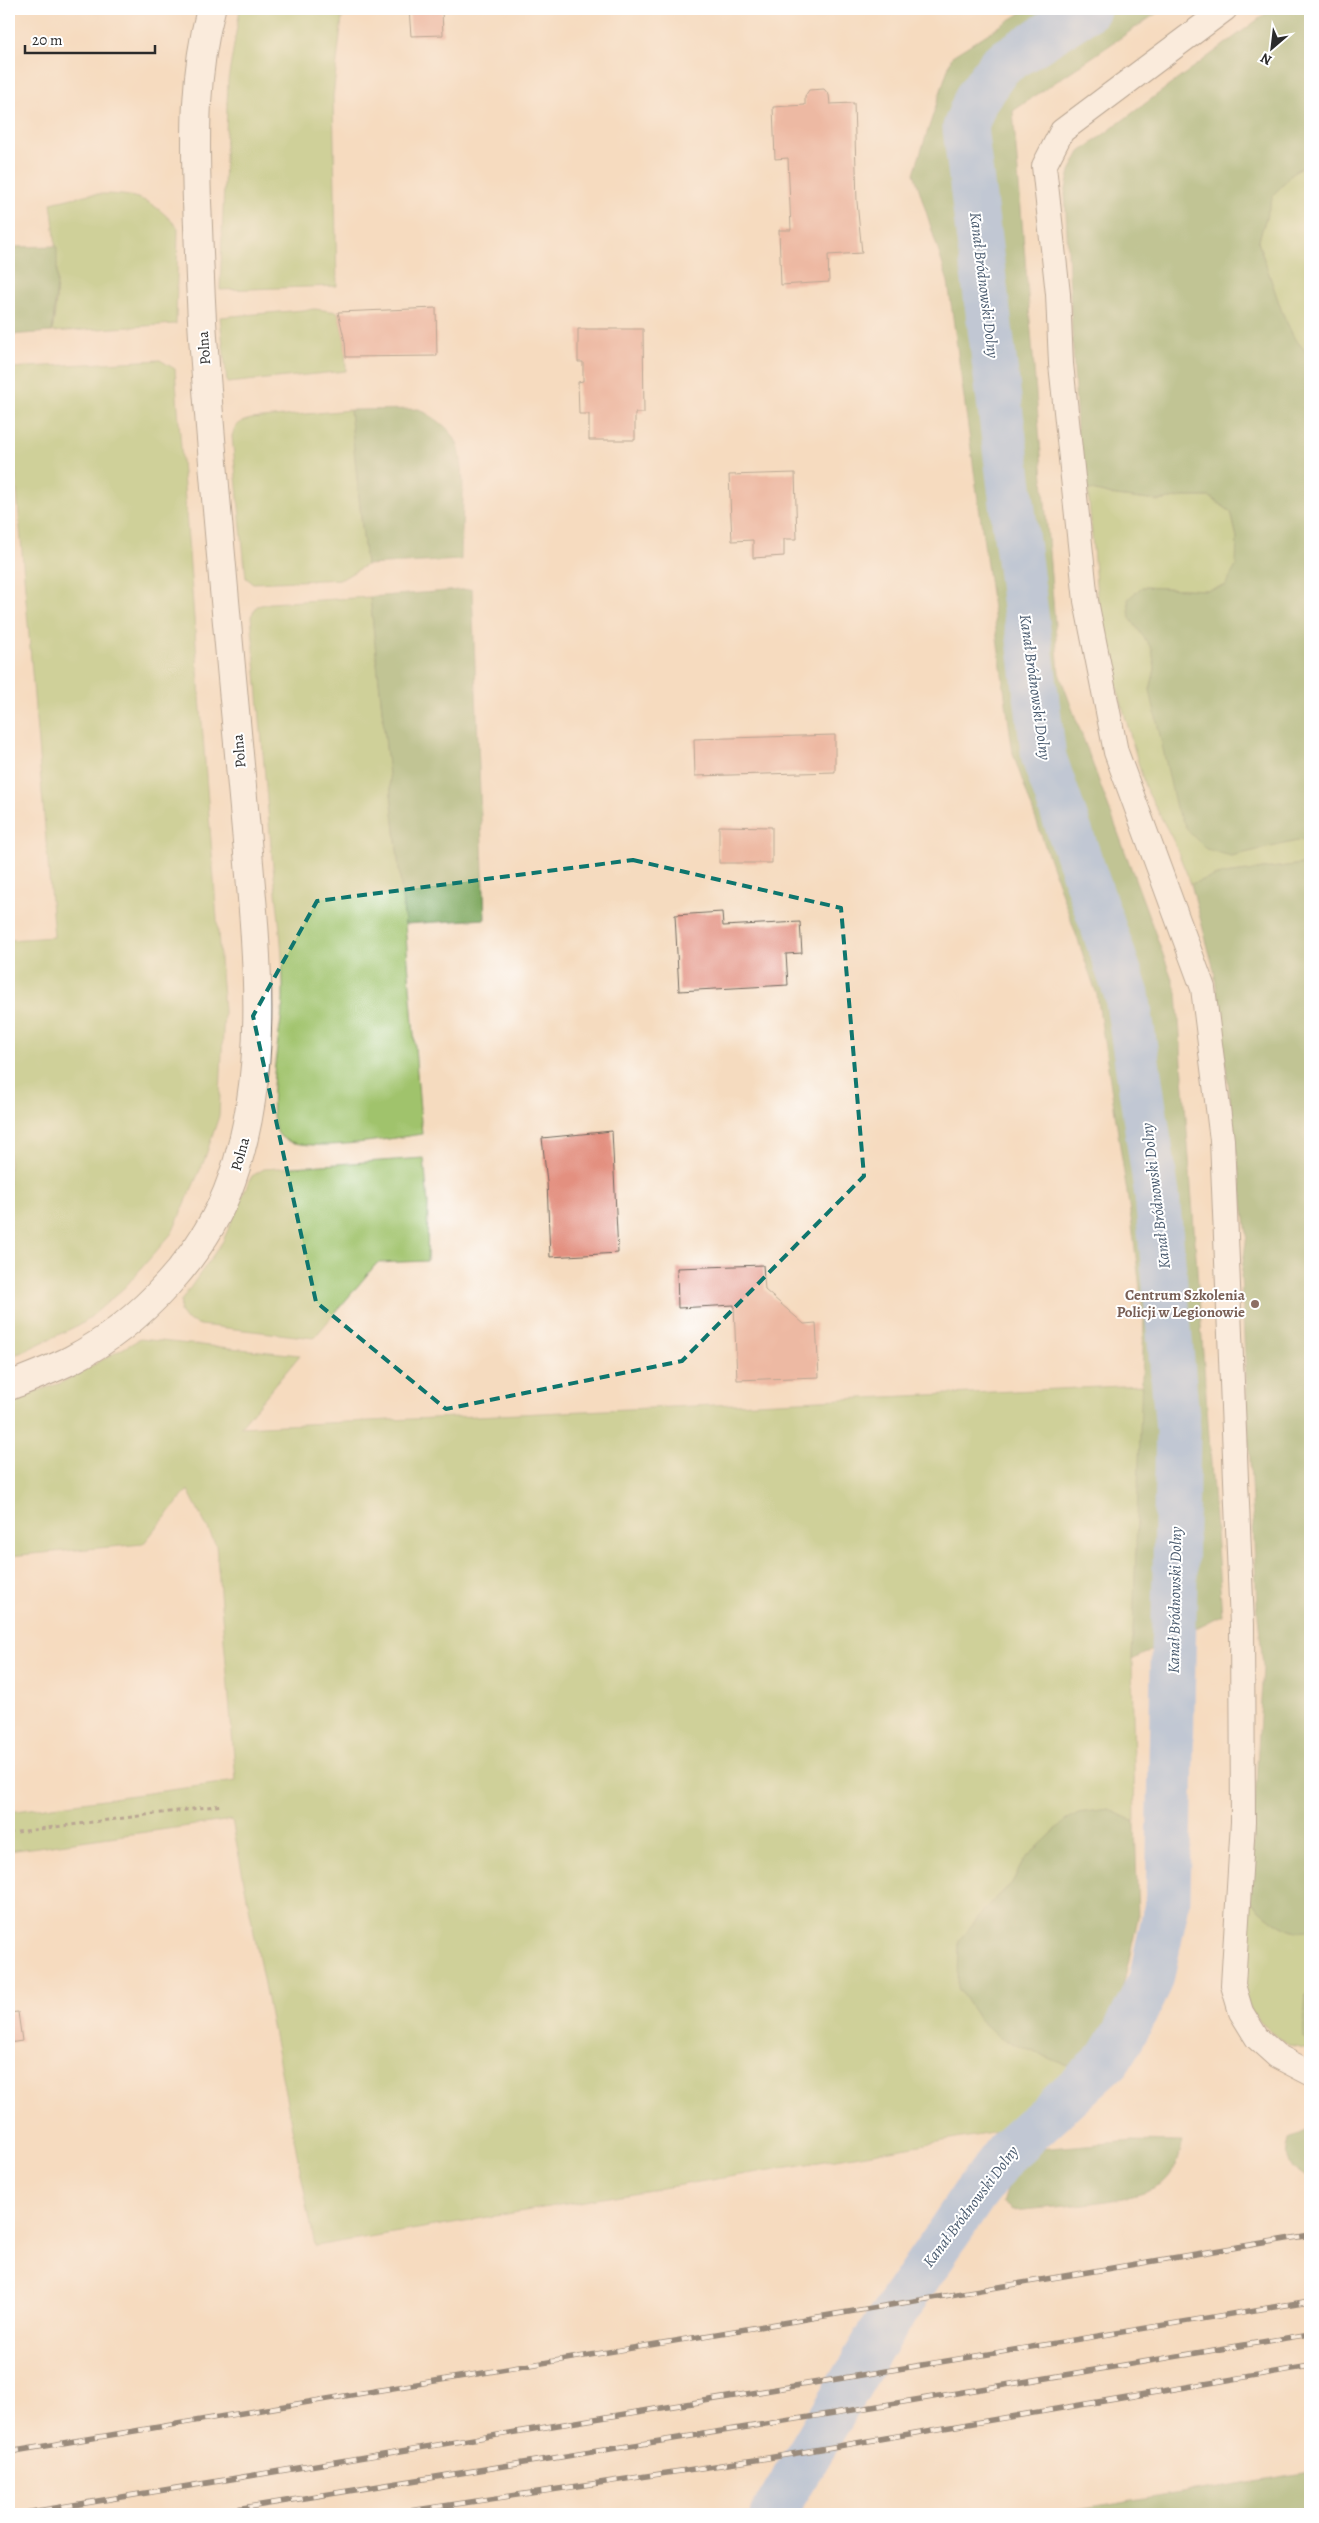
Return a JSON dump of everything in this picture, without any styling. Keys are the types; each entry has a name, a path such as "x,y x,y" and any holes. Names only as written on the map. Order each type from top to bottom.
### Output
{"street":[{"name":"Polna","path":"9,1386 72,1359 129,1321 174,1278 211,1225 231,1182 246,1136 255,1053 256,948 207,407 197,196 195,101 211,9"}],"lane":[{"path":"1225,9 1062,131 1044,166 1058,294 1061,364 1086,601 1116,752 1203,988 1222,1140 1242,1625 1244,1822 1233,1985 1241,2012 1257,2038 1277,2056 1310,2073"}],"path":[{"path":"9,1833 223,1805"}],"highlighted area":[{"path":"633,860 841,908 864,1176 682,1361 446,1409 316,1302 253,1016 317,901"}],"green space":[{"path":"240,9 343,9 333,97 337,286 220,290 228,80"},
{"path":"1027,9 1163,9 1013,111 1059,673 1177,992 1222,1615 1132,1660 1144,1320 1132,1226 1097,995 1013,754 948,282 914,173 952,56"},
{"path":"1272,9 1310,9 1310,162 1293,172 1273,196 1258,242 1282,312 1294,338 1310,356 1310,838 1231,856 1206,849 1188,831 1176,808 1150,690 1155,669 1152,649 1130,618 1128,599 1142,587 1206,590 1225,586 1236,566 1237,537 1231,512 1210,497 1183,497 1158,501 1116,496 1088,489 1079,469 1065,193 1070,171 1080,152"},
{"path":"1310,162 1310,356 1294,338 1282,312 1258,242 1273,196 1293,172"},
{"path":"89,194 138,198 157,208 178,228 176,324 52,332 57,268 51,203"},
{"path":"57,246 57,282 52,332 9,335 9,247"},
{"path":"315,309 338,312 345,342 346,371 227,383 220,317"},
{"path":"160,360 175,369 224,1011 219,1116 204,1161 172,1233 125,1287 85,1322 20,1353 9,1356 9,940 54,937 9,395 9,368"},
{"path":"419,409 445,426 456,441 460,452 463,482 461,560 366,565 350,410"},
{"path":"350,410 366,565 342,579 253,583 246,578 232,436 235,429 241,423 251,419"},
{"path":"1088,489 1116,496 1158,501 1183,497 1210,497 1231,512 1237,538 1237,566 1225,586 1206,590 1142,587 1143,635 1152,649 1155,669 1150,690 1231,856 1310,838 1310,863 1217,875 1191,884 1173,840 1145,787 1116,684 1097,595"},
{"path":"472,589 485,919 405,924 370,597"},
{"path":"370,597 405,924 422,1134 348,1144 307,1145 292,1142 281,1137 275,1127 273,1112 274,1072 283,1000 282,964 251,616 257,606 270,603"},
{"path":"1310,863 1310,1930 1301,1932 1285,1928 1249,1900 1263,1666 1257,1605 1241,1276 1247,1235 1214,970 1191,884 1217,875"},
{"path":"424,1158 428,1204 427,1261 377,1263 314,1338 200,1325 185,1319 180,1312 181,1301 223,1241 252,1176 264,1169"},
{"path":"140,1339 300,1355 240,1427 1143,1385 1132,1660 1135,1822 1108,1809 1065,1821 1024,1860 1012,1883 987,1907 1000,2038 1075,2069 1010,2130 315,2246 232,1820 9,1851 9,1812 236,1781 216,1545 188,1490 143,1544 9,1556 9,1400 61,1383"},
{"path":"1108,1809 1135,1822 1138,1918 1120,2001 1106,2032 1075,2069 1000,2038 978,2018 958,1988 959,1940 987,1907 1012,1883 1024,1860 1065,1821 1078,1813"},
{"path":"1249,1900 1285,1928 1301,1932 1310,1930 1310,1989 1306,1993 1304,2036 1310,2043 1310,2049 1290,2045 1273,2034 1259,2022 1244,1998"},
{"path":"1310,1989 1310,2043 1303,2036 1306,1993"},
{"path":"1310,2130 1310,2176 1308,2177 1291,2166 1286,2153 1289,2138"},
{"path":"1132,2141 1183,2142 1177,2163 1166,2181 1155,2188 1138,2194 1094,2203 1013,2211 1003,2203 1014,2168 1039,2149"},
{"path":"1310,2472 1310,2514 1052,2514"}],"building":[{"path":"409,9 442,9 443,35 411,36"},
{"path":"824,89 829,95 830,104 854,103 857,202 862,253 828,255 829,282 781,285 779,230 791,230 788,158 775,159 773,107 805,105 805,96 809,90"},
{"path":"436,308 437,356 346,357 345,342 338,312"},
{"path":"578,329 643,329 644,413 635,413 635,440 589,440 589,414 579,414 578,382 583,381 583,362 578,362"},
{"path":"795,473 797,539 784,539 784,556 753,558 753,540 732,541 729,475"},
{"path":"835,735 835,772 695,776 694,739"},
{"path":"719,826 772,827 772,863 719,863"},
{"path":"722,912 723,926 800,922 802,953 786,954 788,985 679,991 675,915"},
{"path":"612,1131 618,1253 550,1257 547,1182 542,1138"},
{"path":"763,1265 765,1290 804,1324 816,1323 819,1377 737,1380 734,1305 678,1308 677,1268"},
{"path":"18,2012 22,2041 9,2043 9,2013"}],"waterway":[{"name":"Kanał Bródnowski Dolny","path":"773,2514 881,2332 974,2195 1007,2152 1109,2059 1129,2025 1151,1980 1168,1899 1178,1430 1157,1195 1127,995 1044,758 965,128 976,99 1000,65 1088,9"}],"railway":[{"path":"9,2452 1310,2235"},
{"path":"19,2514 1310,2301"},
{"path":"205,2514 903,2402 1310,2334"},
{"path":"389,2514 762,2459 1310,2366"}],"place":[{"name":"Centrum Szkolenia Policji w Legionowie","path":"1255,1304"}]}
